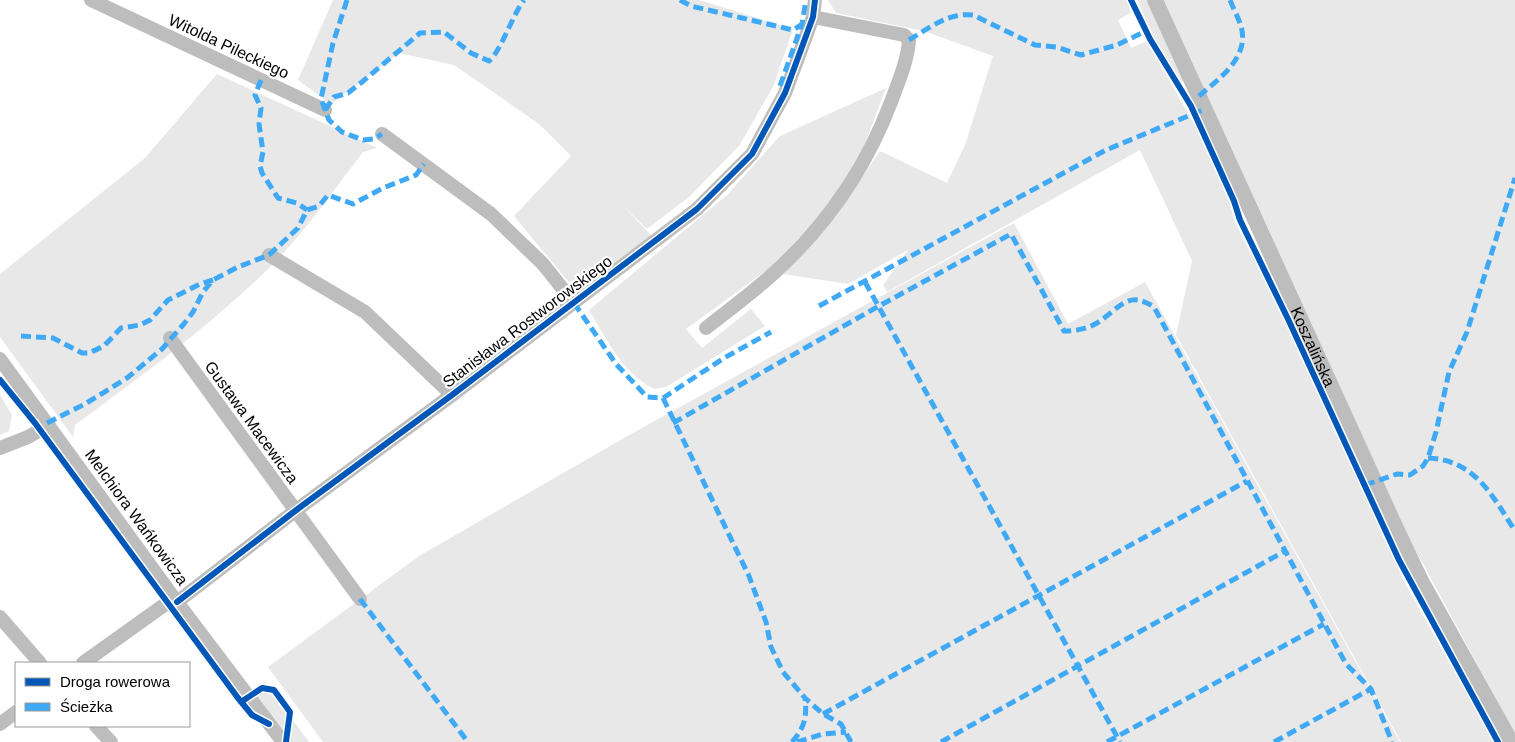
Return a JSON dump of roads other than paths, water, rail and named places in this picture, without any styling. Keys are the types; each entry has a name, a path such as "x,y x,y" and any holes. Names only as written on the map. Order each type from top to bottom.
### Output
{"street":[{"name":"Witolda Pileckiego","path":"92,0 325,110"},
{"name":"Stanisława Rostworowskiego","path":"84,662 175,600 452,395 697,209 752,154 785,94 816,0"},
{"name":"Koszalińska","path":"1155,0 1421,581 1511,742"},
{"path":"706,328 774,273 828,217 866,157 881,128 893,97 909,49 909,40 904,35 812,16"},
{"path":"382,134 491,214 543,264 574,303"},
{"path":"269,255 366,312 452,395"},
{"name":"Gustawa Macewicza","path":"170,338 360,599"},
{"name":"Melchiora Wańkowicza","path":"0,359 175,600 283,742"},
{"path":"0,448 28,437 49,425"},
{"path":"0,617 39,662"},
{"path":"0,724 15,713"},
{"path":"97,727 111,742"}]}
